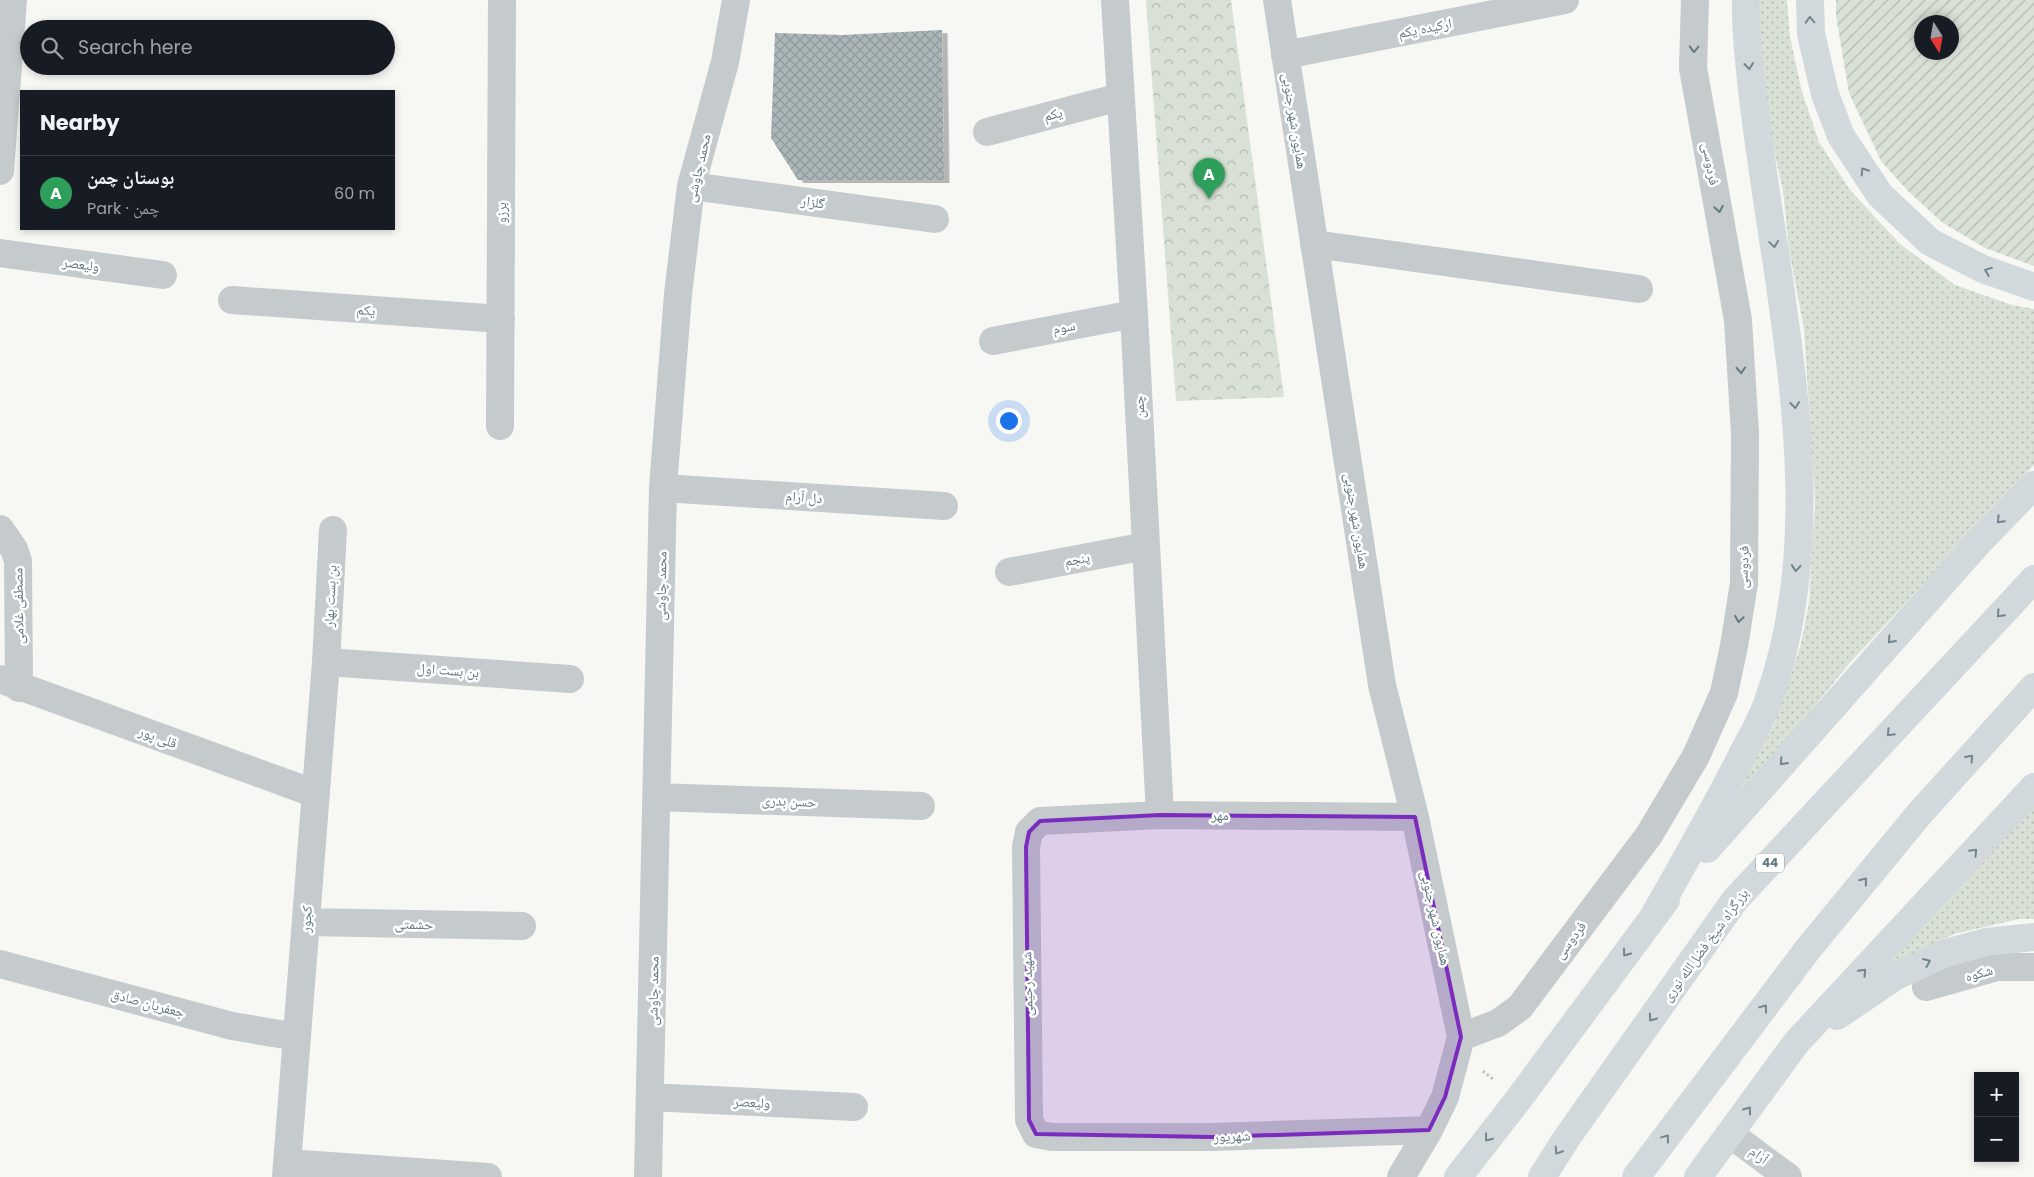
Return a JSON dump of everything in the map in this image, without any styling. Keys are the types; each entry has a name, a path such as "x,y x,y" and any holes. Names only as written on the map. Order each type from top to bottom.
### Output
{"highway":[{"path":"1655,914 1709,820 1766,707 1779,670 1788,632 1796,568 1799,519 1797,416 1748,59 1746,0"},
{"path":"1810,0 1811,34 1825,94 1841,136 1880,195 1930,242 1983,269 2034,287"},
{"path":"1458,1177 1518,1100 1655,914 1737,814 1978,543 2034,485"},
{"name":"بزرگراه شیخ فضل‌الله نوری","path":"1542,1177 1566,1139 1735,900 2034,579"},
{"path":"1636,1177 1814,942 1920,814 2034,687"},
{"path":"1698,1177 1796,1043 2034,788"},
{"path":"1796,1043 1896,976 1946,954 1986,942 2034,937"}],"street":[{"path":"0,171 13,0"},
{"name":"برزو","path":"500,426 502,0"},
{"name":"چمن","path":"1114,0 1134,314 1160,815"},
{"name":"همایون‌ شهر جنوبی","path":"1276,0 1382,685 1415,817 1461,1038"},
{"name":"ارکیده یکم","path":"1286,55 1565,0"},
{"name":"فردوسی","path":"1461,1038 1498,1023 1520,1007 1649,835 1696,756 1724,693 1744,583 1745,433 1738,320 1693,68 1695,0"},
{"name":"محمد چاوشی","path":"648,1177 663,488 678,294 691,186 725,62 738,1"},
{"name":"یکم","path":"987,132 1120,97"},
{"name":"گلزار","path":"691,186 935,219"},
{"path":"1314,244 1638,289"},
{"name":"ولیعصر","path":"0,253 163,275"},
{"name":"یکم","path":"232,300 501,319"},
{"name":"سوم","path":"993,341 1134,314"},
{"name":"دل‌ آرام","path":"663,488 944,506"},
{"name":"مصطفی غلامی","path":"0,529 14,549 18,561 10,684"},
{"name":"بن بست بهار","path":"326,662 333,530"},
{"name":"پنجم","path":"1009,572 1146,546"},
{"name":"بن بست اول","path":"326,662 570,679"},
{"name":"کجور","path":"287,1170 326,662"},
{"name":"قلی پور","path":"10,684 316,794"},
{"name":"حسن بدری","path":"657,797 921,806"},
{"name":"مهر","path":"1029,832 1040,821 1160,815 1415,817"},
{"name":"شهید رحیمی","path":"1029,832 1026,847 1029,1120 1036,1134"},
{"name":"حشمتی","path":"306,922 522,926"},
{"name":"جعفریان صادق","path":"0,964 232,1026 297,1037"},
{"name":"شکوه","path":"1926,987 1997,967 2034,967"},
{"path":"1401,1177 1429,1130 1445,1096 1461,1038"},
{"name":"ولیعصر","path":"650,1097 854,1108"},
{"name":"شهریور","path":"1036,1134 1052,1137 1212,1137 1429,1130"},
{"name":"آرام","path":"1730,1134 1788,1177"},
{"path":"287,1170 488,1177"}],"highlighted area":[{"path":"1160,815 1415,817 1461,1037 1445,1097 1429,1130 1212,1137 1036,1134 1029,1120 1026,847 1029,832 1040,821"}],"green space":[{"path":"1146,0 1231,0 1284,397 1176,401"},
{"path":"1760,0 1787,0 1790,37 1802,92 1819,142 1850,190 1900,244 1955,285 2012,305 2034,309 2034,465 1848,665 1716,828 1774,725 1801,644 1809,602 1815,502 1804,329 1789,249 1783,190 1771,138 1764,78 1759,12"},
{"path":"1836,0 2034,0 2034,266 1985,248 1943,223 1908,191 1881,161 1849,93 1836,16"},
{"path":"2034,805 2034,919 2019,919 1954,934 1881,971"}],"building":[{"path":"942,30 944,180 798,180 771,138 775,33 842,35"}],"place":[{"name":"بوستان چمن","path":"1209,199"}]}
